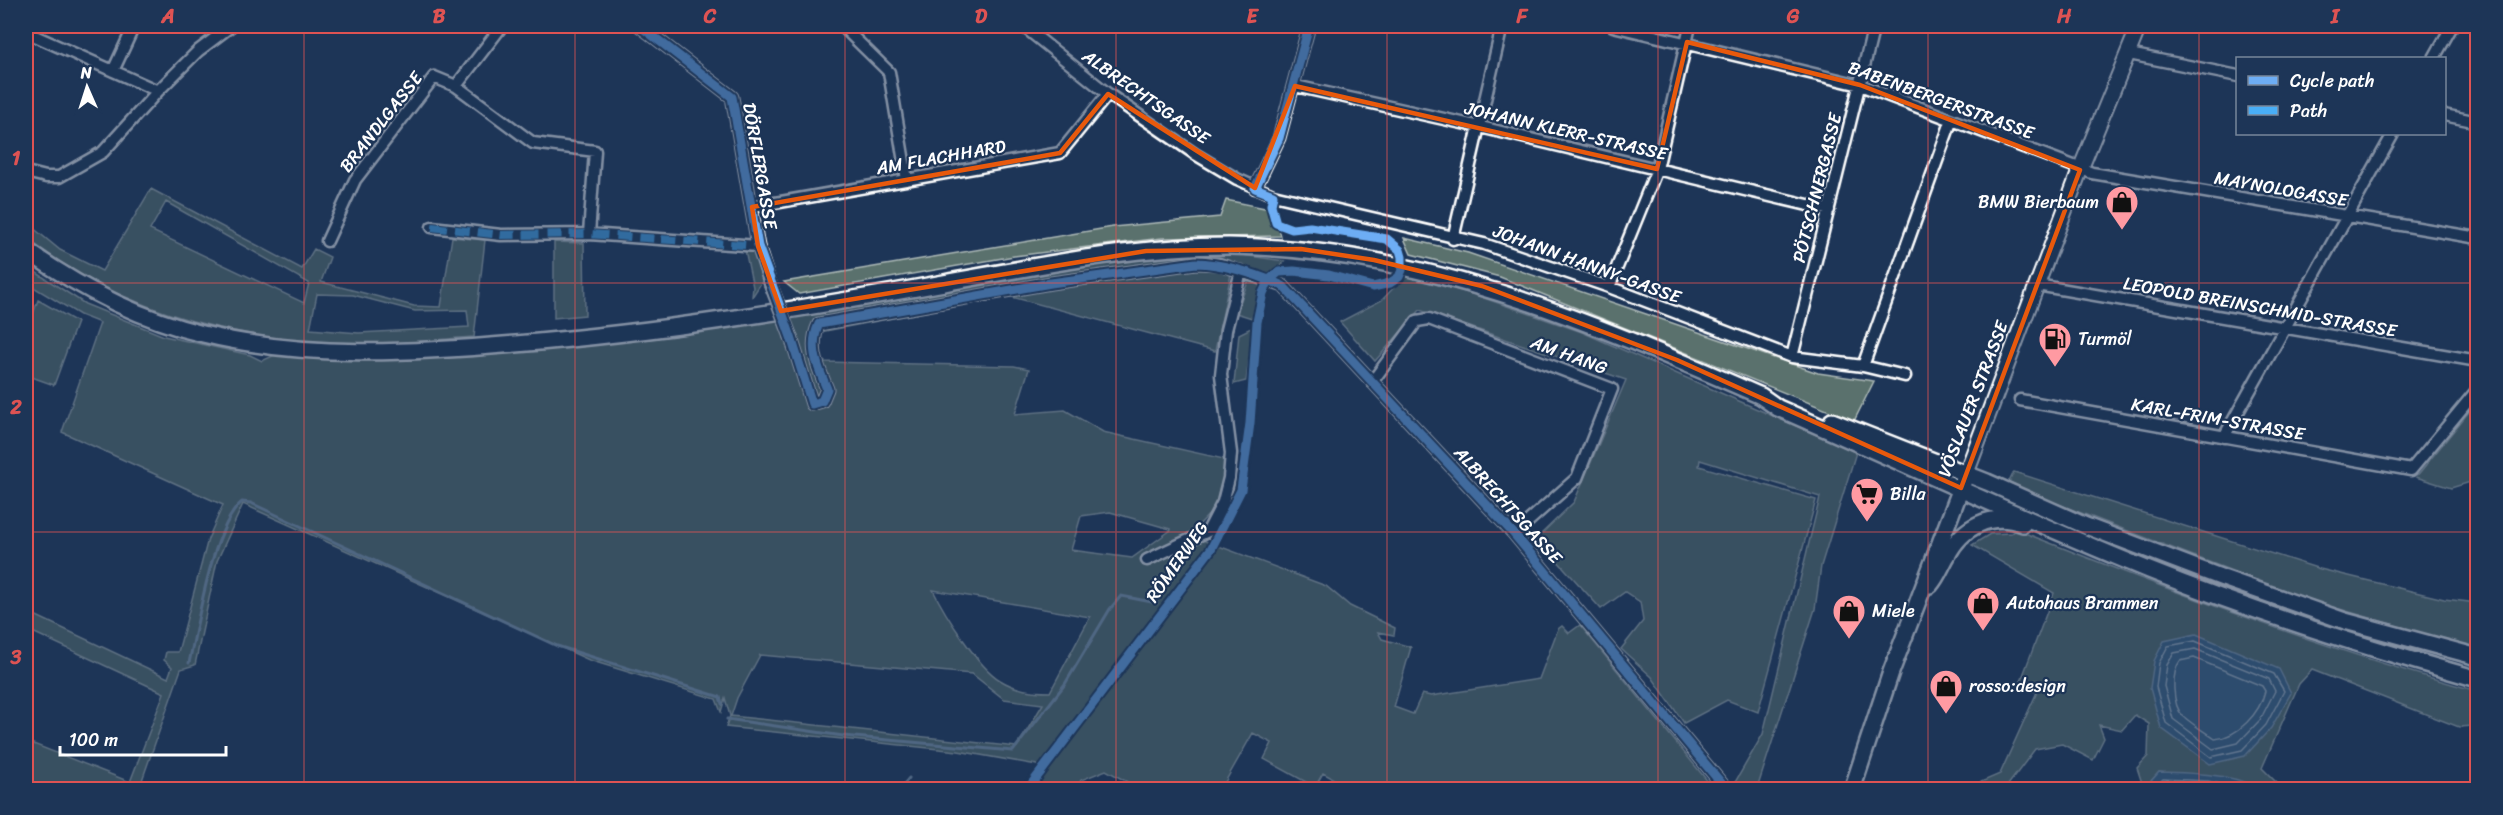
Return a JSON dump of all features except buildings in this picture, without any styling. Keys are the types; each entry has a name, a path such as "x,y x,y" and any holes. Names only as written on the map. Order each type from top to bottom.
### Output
{"main road":[{"path":"26,250 84,287 142,315 172,326 265,346 364,352 489,347 645,331 784,311 1076,260 1146,251 1222,246 1301,249 1374,260 1482,286 1595,326 1761,396 1778,408 1963,481 2345,621 2478,657"},
{"path":"1963,481 2092,547 2152,571 2296,624 2478,679"},
{"name":"VÖSLAUER STRASSE","path":"1852,789 1870,732 1963,481"},
{"path":"1920,596 1937,578 1956,540 1970,528 1982,522 1998,518 2014,520 2067,541 2092,547"}],"street":[{"path":"113,71 134,26"},
{"path":"26,172 46,177 59,177 103,152 198,51 231,26"},
{"path":"502,26 456,86 533,143 594,152 589,234"},
{"name":"DÖRFLERGASSE","path":"640,26 732,98 753,207 758,246 791,337"},
{"path":"842,26 889,72 907,180"},
{"name":"ALBRECHTSGASSE","path":"1023,26 1108,94 1196,154 1255,188"},
{"path":"1255,188 1279,138 1310,26"},
{"path":"1454,239 1502,26"},
{"name":"BABENBERGERSTRASSE","path":"1613,26 1860,85 2080,170"},
{"path":"1610,287 1657,169 1690,26"},
{"name":"PÖTSCHNERGASSE","path":"1792,357 1874,26"},
{"name":"VÖSLAUER STRASSE","path":"1963,481 2080,170 2139,26"},
{"path":"2435,57 2452,26"},
{"path":"26,32 158,91"},
{"path":"2128,54 2236,76"},
{"name":"BRANDLGASSE","path":"327,241 355,180 434,77 456,86"},
{"name":"JOHANN KLERR-STRASSE","path":"1295,86 1480,127 1828,210"},
{"name":"AM FLACHHARD","path":"753,207 1060,153 1108,94"},
{"path":"2446,115 2478,122"},
{"path":"1863,366 1951,122"},
{"path":"2224,437 2391,135"},
{"name":"MAYNOLOGASSE","path":"2080,170 2347,218 2478,238"},
{"name":"JOHANN HANNY-GASSE","path":"1255,188 1272,195 1454,239 1484,244 1610,287 1792,357 1863,366 1905,376"},
{"path":"432,227 501,235 589,234 758,246"},
{"name":"ALBRECHTSGASSE","path":"791,337 812,404 822,401 827,389 815,360 813,336 819,324 1130,271 1196,263 1219,264 1284,286 1515,534 1727,789"},
{"path":"1148,560 1208,531 1222,502 1229,478 1231,453 1221,375 1226,330 1241,272"},
{"name":"LEOPOLD BREINSCHMID-STRASSE","path":"2037,285 2478,361"},
{"name":"AM HANG","path":"1372,382 1417,321 1429,319 1612,389 1576,478 1515,534"},
{"name":"KARL-FRIM-STRASSE","path":"2020,400 2411,470 2478,389"}],"highlighted area":[{"path":"1687,42 1860,85 2080,170 1961,488 1677,360 1482,286 1374,260 1301,249 1146,251 781,311 758,246 752,207 1060,153 1108,94 1255,188 1295,86 1657,169"}],"green space":[{"path":"151,189 302,269 314,249 330,257 321,282 414,306 441,307 452,237 485,240 474,337 383,344 346,344 233,331 171,314 112,291 61,263 26,238 26,222 60,250 102,271","holes":["166,202 309,283 304,303 150,230","317,294 353,295 415,311 467,310 469,327 359,333 310,329"]},
{"path":"1226,200 1274,210 1281,236 1162,238 1014,256 799,294 784,282 1113,227 1220,217"},
{"path":"1404,238 1468,253 1818,373 1874,381 1854,421 1500,277 1411,254"},
{"path":"554,242 584,243 585,315 554,318"},
{"path":"745,250 753,250 763,280 752,297 753,287"},
{"path":"1235,254 1285,261 1270,276 1233,264 1215,351 1008,296 820,332 822,362 1014,366 1029,369 1015,414 1065,410 1103,432 1224,459 1226,474 1216,507 1189,535 1326,586 1350,606 1395,628 1394,635 1378,632 1382,639 1411,647 1394,707 1413,714 1422,694 1431,696 1539,679 1558,629 1562,626 1569,633 1580,625 1714,789 1340,790 1343,784 1323,773 1315,787 1264,759 1272,743 1253,733 1221,789 1140,789 1106,770 1081,780 1076,789 1029,789 1042,773 1037,765 958,751 726,727 730,716 725,698 721,712 716,699 589,660 243,504 217,561 195,665 181,669 140,786 148,789 26,789 26,741 130,782 164,693 26,629 26,611 168,678 172,667 164,660 166,652 178,652 208,539 223,505 62,432 100,323 80,315 30,285 26,281 26,266 85,304 164,336 250,355 262,361 275,355 378,359 474,356 685,333 831,311 1131,259","holes":["1110,512 1170,529 1171,530 1132,558 1071,550 1081,516","933,590 1090,617 1050,692 1030,691 1012,686 991,673 962,639","760,655 972,674 1004,699 1043,704 1017,747 731,716 737,698"]},
{"path":"1406,275 1475,295 1582,332 1846,448 1857,449 1821,566 1815,609 1757,789 1740,789 1734,784 1763,734 1820,497 1700,460 1699,466 1816,500 1758,712 1727,700 1684,723 1652,677 1621,649 1643,621 1640,602 1625,592 1601,609 1537,538 1574,502 1626,380 1420,310 1375,361 1340,322 1382,300"},
{"path":"1248,282 1260,284 1252,318 1236,313"},
{"path":"38,300 77,322 54,385 26,375 26,334"},
{"path":"1253,327 1246,381 1234,384 1239,334"},
{"path":"2477,402 2477,480 2451,488 2416,477"},
{"path":"2014,472 2320,569 2444,599 2477,603 2477,649 2305,599 2045,499 2009,482"},
{"path":"2017,530 2302,637 2477,691 2477,730 2472,726 2459,727 2312,670 2299,684 2262,768 2283,789 2255,789 2250,784 2159,772 2144,789 2137,768 2148,756 2149,724 2135,715 2122,730 2099,725 2104,738 2093,760 2062,744 2035,749 2005,789 1977,789 1981,782 2000,774 2037,692 2019,686 2054,593 1972,545 1990,534 2011,533"}],"water":[{"path":"2196,634 2279,669 2291,693 2271,728 2245,756 2210,764 2161,728 2150,688 2154,661 2164,641"},
{"path":"2159,772 2224,777 2248,784 2255,789 2144,789"}],"waterway":[{"path":"189,663 214,554 231,514 242,502 251,503 557,646 720,697 722,704"},
{"path":"727,719 843,736 1013,751 1065,684 1110,609 1121,596 1157,603"},
{"path":"899,790 909,778"}],"marked path":[{"path":"432,227 501,235 589,234 758,246"}],"cycle path":[{"path":"640,26 732,97 758,246 812,404 822,401 827,389 814,349 819,324 1051,283 1196,263 1230,268 1283,286 1514,534 1727,790"},
{"name":"RÖMERWEG","path":"1027,790 1211,549 1241,490 1250,423 1257,322 1263,293 1269,280 1279,272 1294,271 1329,275 1373,287 1390,283 1399,277 1402,270 1400,250 1387,239 1310,227 1292,229 1276,223 1271,205 1273,195 1255,188 1279,138 1309,26"}],"place":[{"name":"BMW Bierbaum","path":"2122,231"},
{"name":"Turmöl","path":"2055,368"},
{"name":"Billa","path":"1867,523"},
{"name":"Autohaus Brammen","path":"1983,632"},
{"name":"Miele","path":"1849,640"},
{"name":"rosso:design","path":"1946,715"}]}
